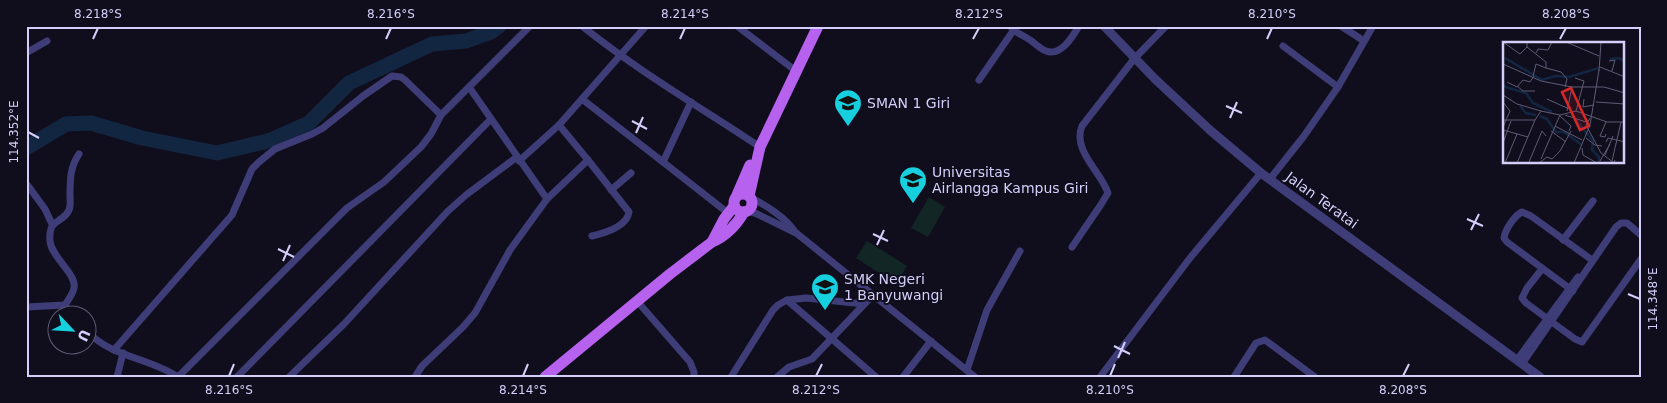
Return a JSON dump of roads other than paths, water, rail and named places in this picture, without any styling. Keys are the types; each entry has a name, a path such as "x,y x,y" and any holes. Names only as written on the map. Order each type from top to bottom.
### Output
{"main road":[{"path":"545,377 712,242 741,204 758,151 818,26"}],"street":[{"path":"98,341 114,350 168,370 178,377 347,208 384,182 420,147 431,134 441,115 530,26"},
{"path":"582,26 661,84 692,102 758,151"},
{"path":"290,377 344,324 448,211 466,195 518,159 559,125 622,56 646,26"},
{"path":"737,26 796,70"},
{"path":"979,80 1011,29 1046,51 1056,51 1066,45 1079,26"},
{"name":"Jalan Teratai","path":"1104,26 1134,59 1211,131 1262,173 1540,377"},
{"path":"1072,247 1108,193 1087,158 1079,138 1079,132 1134,59 1166,26"},
{"path":"1341,26 1364,41"},
{"path":"1270,179 1304,136 1338,87 1373,26"},
{"path":"26,53 47,41"},
{"path":"1283,46 1338,87"},
{"path":"114,350 232,215 252,169 266,155 323,128 392,76 401,77 405,80 441,115"},
{"path":"469,87 547,199"},
{"path":"582,100 663,162 754,213 795,232"},
{"path":"663,162 692,102"},
{"path":"237,377 491,119"},
{"path":"559,125 630,214 608,233 592,236"},
{"path":"52,224 67,214 70,208 71,174 79,154"},
{"path":"415,377 422,366 475,313 510,250 547,199 588,160"},
{"path":"611,190 631,173"},
{"path":"1100,377 1190,258 1262,173"},
{"path":"26,307 65,305 74,290 74,282 52,250 49,238 52,224 45,209 28,188"},
{"path":"1563,240 1593,201"},
{"path":"741,204 759,202 975,377"},
{"path":"1570,290 1542,270 1504,238 1505,232 1516,216 1519,212 1526,214 1592,260"},
{"path":"1519,362 1621,223 1626,223 1641,235"},
{"path":"967,370 987,310 1020,251"},
{"path":"1542,270 1527,288 1522,298 1549,320 1582,342 1641,259"},
{"path":"776,377 789,367 802,364 812,358 873,295"},
{"path":"731,377 778,304 787,300 817,299 864,304"},
{"path":"787,300 876,377"},
{"path":"637,301 690,362 694,377"},
{"path":"1234,377 1256,343 1266,340 1315,377"},
{"path":"902,377 931,341"},
{"path":"117,377 124,353"}],"waterway":[{"path":"26,148 66,124 91,123 142,138 217,153 268,141 309,123 349,83 432,44 466,41 491,32 499,26"}],"place":[{"name":"SMAN 1 Giri","path":"848,127"},
{"name":"Universitas Airlangga Kampus Giri","path":"913,204"},
{"name":"SMK Negeri 1 Banyuwangi","path":"825,311"}]}
